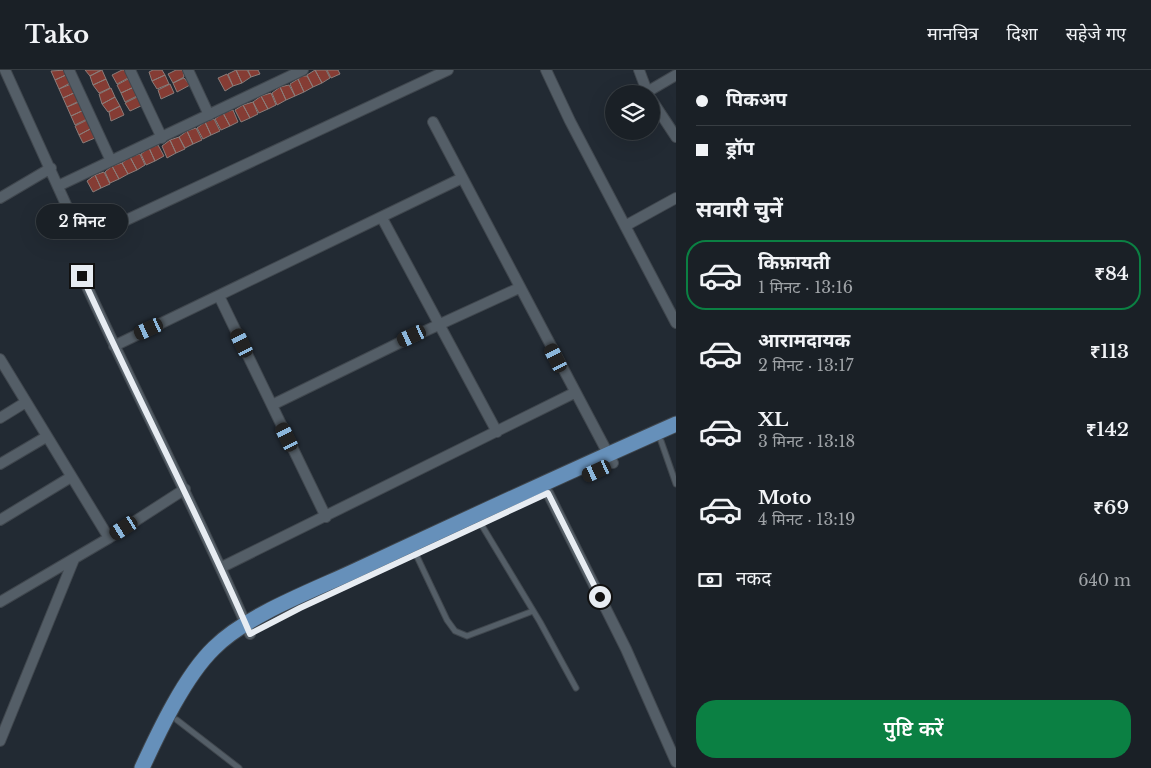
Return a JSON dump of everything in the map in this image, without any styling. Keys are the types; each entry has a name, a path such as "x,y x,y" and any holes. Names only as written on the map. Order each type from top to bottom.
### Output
{"main road":[{"path":"413,549 481,524 548,493 676,424"},
{"path":"142,768 168,716 213,648 248,629 413,549 610,459 676,435"},
{"path":"153,768 177,720 220,655 248,629"}],"street":[{"path":"5,70 78,227 86,231 104,230 448,70"},
{"path":"69,70 111,161"},
{"path":"130,70 162,138"},
{"path":"188,70 208,115"},
{"path":"58,186 304,70"},
{"path":"547,70 676,323"},
{"path":"639,70 645,85"},
{"path":"660,87 676,76"},
{"path":"660,112 675,134"},
{"path":"433,122 574,394 610,459"},
{"path":"0,198 51,168"},
{"path":"114,346 462,178"},
{"path":"625,226 676,198"},
{"path":"382,218 497,432"},
{"path":"82,276 114,346 222,567 248,629"},
{"path":"272,405 439,324 519,288"},
{"path":"219,296 326,517"},
{"path":"2,365 109,538"},
{"path":"222,567 574,394"},
{"path":"0,418 26,402"},
{"path":"0,464 46,437"},
{"path":"0,520 71,477"},
{"path":"0,602 109,538 184,489"},
{"path":"548,493 626,649 676,762"},
{"path":"0,741 74,559"}],"lane":[{"path":"661,442 676,484"},
{"path":"481,524 576,688"},
{"path":"413,549 447,620 459,635 467,636 533,611"},
{"path":"177,720 239,768"}],"building":[{"path":"66,70 68,74 55,80 51,71"},
{"path":"85,70 101,70 90,76"},
{"path":"102,70 106,79 93,85 90,76"},
{"path":"126,70 128,78 117,84 112,75"},
{"path":"162,70 165,75 152,81 149,72"},
{"path":"176,70 183,70 184,77 173,83 168,74"},
{"path":"236,70 242,83 233,86 228,74"},
{"path":"236,70 247,70 251,77 242,83"},
{"path":"248,70 258,70 260,74 251,77"},
{"path":"315,70 322,83 313,87 307,75"},
{"path":"315,70 326,70 330,78 322,83"},
{"path":"327,70 338,70 340,74 331,78"},
{"path":"68,74 70,83 59,89 55,80"},
{"path":"227,74 233,86 225,91 218,78"},
{"path":"165,75 169,84 157,89 152,81"},
{"path":"302,76 307,76 313,87 304,92 298,79"},
{"path":"184,78 190,85 177,92 173,83"},
{"path":"106,79 110,88 99,93 93,85"},
{"path":"128,79 134,87 121,93 117,85"},
{"path":"298,79 304,92 295,96 290,84"},
{"path":"71,84 76,92 63,98 59,89"},
{"path":"170,84 174,93 161,99 158,90"},
{"path":"289,85 295,96 286,100 280,87"},
{"path":"134,87 137,96 125,102 121,93"},
{"path":"280,87 286,100 277,105 272,93"},
{"path":"111,88 115,97 102,104 99,94"},
{"path":"76,92 79,101 67,107 63,98"},
{"path":"271,93 276,105 268,109 261,96"},
{"path":"261,96 268,109 259,113 253,102"},
{"path":"115,97 120,106 108,112 102,104"},
{"path":"137,97 143,105 130,111 125,103"},
{"path":"79,102 84,110 71,116 67,107"},
{"path":"253,102 258,114 250,118 243,105"},
{"path":"243,105 250,118 241,122 235,110"},
{"path":"120,106 124,115 111,121 109,112"},
{"path":"84,110 87,119 75,125 71,116"},
{"path":"233,110 238,122 230,126 223,113"},
{"path":"223,113 230,126 221,130 215,119"},
{"path":"214,119 220,131 211,135 205,122"},
{"path":"87,120 92,128 79,135 75,126"},
{"path":"205,122 211,135 203,139 197,128"},
{"path":"92,128 95,138 83,143 79,135"},
{"path":"196,128 202,140 193,144 187,131"},
{"path":"187,131 193,144 185,148 179,137"},
{"path":"179,137 185,149 176,153 170,140"},
{"path":"170,140 176,153 167,158 162,146"},
{"path":"158,145 164,156 155,161 149,148"},
{"path":"149,148 155,161 146,165 141,154"},
{"path":"140,154 145,165 137,170 130,157"},
{"path":"130,157 137,170 128,174 122,163"},
{"path":"122,163 128,174 119,179 112,166"},
{"path":"112,166 119,179 110,183 105,172"},
{"path":"104,172 110,184 101,188 95,175"},
{"path":"95,175 101,188 93,192 87,181"}],"route":[{"path":"82,276 127,374 222,567 250,634 416,553 548,493 600,597"}]}
